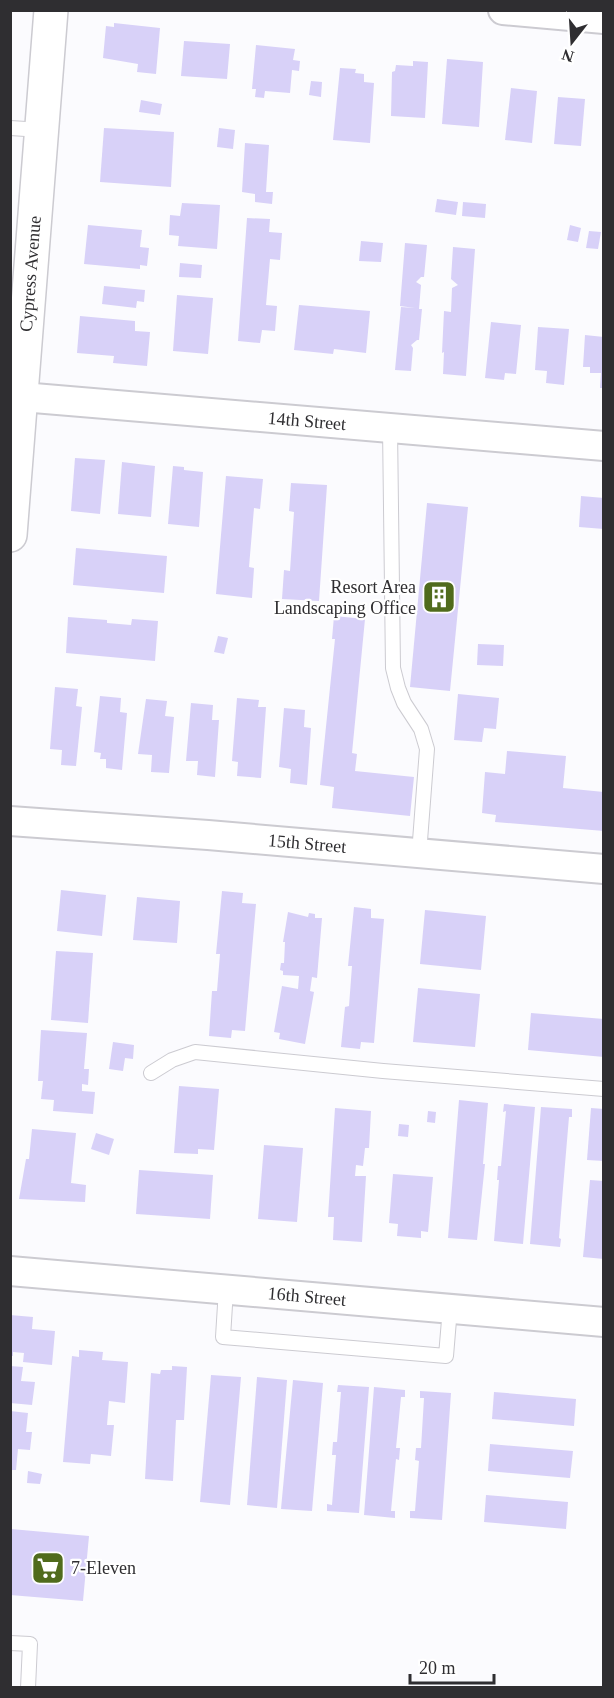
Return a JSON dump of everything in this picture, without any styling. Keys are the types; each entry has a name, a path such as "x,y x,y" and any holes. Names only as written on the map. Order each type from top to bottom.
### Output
{"street":[{"name":"Cypress Avenue","path":"10,535 26,129 51,10"},
{"path":"503,10 603,19"},
{"name":"14th Street","path":"16,397 603,446"},
{"name":"15th Street","path":"10,821 208,835 603,869"},
{"name":"16th Street","path":"10,1271 603,1322"}],"lane":[{"path":"390,427 393,668 404,703 421,729 427,749 419,854"},
{"path":"151,1073 172,1060 195,1052 383,1071 603,1089"},
{"path":"226,1289 222,1336 446,1356 450,1308"},
{"path":"10,1643 30,1644 28,1688"}],"building":[{"path":"114,23 160,28 156,74 137,72 138,64 103,58 106,26 114,27"},
{"path":"184,41 230,44 227,79 181,76"},
{"path":"256,45 295,49 293,60 300,61 299,71 292,70 290,93 265,91 264,98 255,97 256,89 252,89"},
{"path":"447,59 483,62 479,127 442,124"},
{"path":"413,61 428,62 425,118 391,116 392,72 395,71 396,65 413,66"},
{"path":"340,68 356,69 355,73 364,74 364,82 374,83 370,143 333,140"},
{"path":"311,81 322,82 321,97 309,95"},
{"path":"511,88 537,91 532,143 505,140"},
{"path":"558,97 585,99 581,146 554,144"},
{"path":"141,100 162,104 160,115 139,112"},
{"path":"104,128 174,132 171,187 100,182"},
{"path":"219,128 235,130 233,149 217,147"},
{"path":"245,143 269,145 266,192 273,192 272,204 255,202 255,194 242,192"},
{"path":"437,199 458,202 456,215 435,212"},
{"path":"463,202 486,204 485,218 462,216"},
{"path":"182,203 220,205 217,249 178,246 179,236 169,235 170,215 180,216"},
{"path":"247,218 270,219 269,232 282,233 280,260 270,259 266,305 277,306 275,331 262,330 260,343 238,341"},
{"path":"88,225 142,230 140,247 149,248 147,266 140,265 140,269 84,264"},
{"path":"570,225 581,228 578,242 567,240"},
{"path":"589,231 601,232 598,249 586,248"},
{"path":"361,241 383,243 381,262 359,261"},
{"path":"405,243 427,245 424,277 416,282 421,285 419,309 422,309 419,340 411,345 413,348 411,371 395,370 401,307 415,308 400,306"},
{"path":"453,247 475,249 466,376 443,374 444,311 451,312 452,288 458,285 451,279"},
{"path":"180,263 202,265 201,278 179,277"},
{"path":"104,286 145,290 144,302 137,301 136,308 102,304"},
{"path":"177,295 213,298 208,354 173,351"},
{"path":"299,305 370,311 366,353 334,349 333,354 294,350"},
{"path":"80,316 135,321 135,331 150,332 147,366 113,363 114,356 77,353"},
{"path":"491,322 521,325 516,374 505,373 504,380 485,378"},
{"path":"538,327 569,329 564,385 546,383 547,371 535,370"},
{"path":"585,335 604,337 604,388 600,388 601,373 590,373 590,367 583,367"},
{"path":"75,458 105,460 100,514 71,511"},
{"path":"122,462 155,466 151,517 118,514"},
{"path":"173,466 203,472 199,527 168,524"},
{"path":"226,476 263,479 260,509 254,508 249,567 254,568 252,598 216,594"},
{"path":"291,483 327,485 319,601 282,599 284,570 290,571 294,512 289,511"},
{"path":"581,496 604,498 604,529 579,527"},
{"name":"Resort Area Landscaping Office","path":"427,503 468,507 450,691 410,687"},
{"path":"76,548 167,556 164,593 73,585"},
{"path":"334,616 365,619 352,753 357,754 355,771 414,777 410,816 332,808 334,787 320,785 335,639 332,639"},
{"path":"68,617 107,620 107,623 131,625 132,619 158,621 155,661 66,653"},
{"path":"218,636 228,638 224,654 214,652"},
{"path":"478,644 504,645 503,666 477,665"},
{"path":"55,687 78,689 76,706 82,707 76,766 61,765 62,750 50,749"},
{"path":"458,694 499,698 496,729 484,728 482,742 454,740"},
{"path":"100,696 121,698 120,712 127,713 122,770 106,768 106,759 100,759 101,753 94,752"},
{"path":"237,698 259,700 258,707 266,707 261,778 237,776 238,762 232,761"},
{"path":"146,699 167,701 165,716 174,717 169,773 151,772 152,755 138,754"},
{"path":"191,703 213,705 212,720 219,720 215,777 197,775 198,761 186,761"},
{"path":"284,708 305,710 304,727 311,728 307,785 290,783 291,769 279,767"},
{"path":"507,751 566,756 563,788 604,792 604,831 495,822 496,815 482,813 485,772 505,774"},
{"path":"61,890 106,895 102,936 57,931"},
{"path":"222,891 243,893 242,903 256,904 245,1031 232,1030 231,1038 209,1036 212,991 217,991 220,954 216,954"},
{"path":"137,897 180,901 177,943 133,940"},
{"path":"354,907 371,909 371,918 384,919 374,1043 361,1042 360,1049 341,1047 345,1007 349,1006 352,966 348,966"},
{"path":"425,910 486,916 481,970 420,964"},
{"path":"288,912 308,917 309,913 315,914 315,918 322,918 317,978 312,977 310,991 314,992 305,1044 279,1039 280,1033 274,1032 282,986 298,989 299,976 283,975 283,971 280,970 281,963 284,963 285,942 283,942"},
{"path":"56,951 93,953 88,1023 51,1020"},
{"path":"418,988 480,994 475,1047 413,1042"},
{"path":"531,1013 604,1019 604,1057 528,1050"},
{"path":"41,1030 87,1033 84,1069 89,1069 88,1085 82,1084 82,1091 95,1092 93,1114 53,1111 54,1100 41,1099 43,1081 38,1081"},
{"path":"113,1042 134,1045 133,1059 125,1058 123,1071 109,1069"},
{"path":"179,1086 219,1089 214,1150 198,1149 198,1154 174,1153"},
{"path":"459,1100 488,1103 483,1164 485,1164 477,1240 448,1238"},
{"path":"504,1104 535,1107 523,1244 494,1241 498,1166 501,1166 506,1111 503,1112"},
{"path":"541,1107 572,1109 572,1117 569,1117 560,1247 530,1244"},
{"path":"335,1108 371,1111 369,1148 365,1148 363,1166 356,1165 355,1176 366,1176 362,1242 333,1240 334,1217 328,1217"},
{"path":"591,1108 604,1109 604,1161 587,1160"},
{"path":"428,1111 436,1112 435,1123 427,1122"},
{"path":"399,1124 409,1125 408,1137 398,1136"},
{"path":"32,1129 76,1133 71,1183 86,1185 85,1202 19,1199 26,1159 29,1159"},
{"path":"96,1133 114,1139 109,1155 91,1149"},
{"path":"264,1145 303,1148 297,1222 258,1219"},
{"path":"139,1170 213,1175 210,1219 136,1214"},
{"path":"393,1174 433,1177 428,1232 421,1231 421,1238 397,1236 398,1224 389,1223"},
{"path":"590,1180 604,1181 604,1259 583,1257"},
{"path":"10,1315 33,1317 32,1329 55,1331 52,1365 23,1362 24,1353 13,1352 13,1356 10,1356"},
{"path":"79,1350 103,1352 102,1360 128,1362 125,1403 109,1401 107,1425 114,1425 111,1456 91,1454 90,1464 63,1462 72,1356 79,1357"},
{"path":"10,1366 23,1367 21,1381 35,1382 32,1405 10,1403"},
{"path":"172,1366 187,1367 184,1420 176,1420 173,1481 145,1479 151,1373 160,1374 161,1370 172,1370"},
{"path":"211,1375 241,1377 230,1505 200,1502"},
{"path":"257,1377 287,1380 277,1508 247,1505"},
{"path":"293,1380 323,1383 312,1511 281,1509"},
{"path":"338,1385 369,1387 359,1513 327,1511 327,1504 332,1505 336,1455 332,1455 333,1442 337,1442 341,1392 337,1392"},
{"path":"374,1387 405,1390 405,1397 401,1397 396,1448 400,1448 399,1460 396,1459 391,1511 395,1511 395,1518 364,1515"},
{"path":"420,1391 451,1393 442,1520 410,1518 410,1511 415,1511 419,1461 415,1460 416,1448 421,1448 424,1398 420,1398"},
{"path":"494,1392 576,1399 574,1426 492,1419"},
{"path":"10,1411 28,1413 26,1432 32,1432 30,1450 18,1449 16,1470 10,1470"},
{"path":"490,1444 573,1451 570,1478 488,1471"},
{"path":"28,1471 42,1474 40,1484 27,1483"},
{"path":"486,1495 568,1502 566,1529 484,1522"},
{"name":"7-Eleven","path":"11,1529 89,1536 83,1601 10,1595"}],"place":[{"name":"Resort Area Landscaping Office","path":"439,597"},
{"name":"7-Eleven","path":"48,1568"}]}
